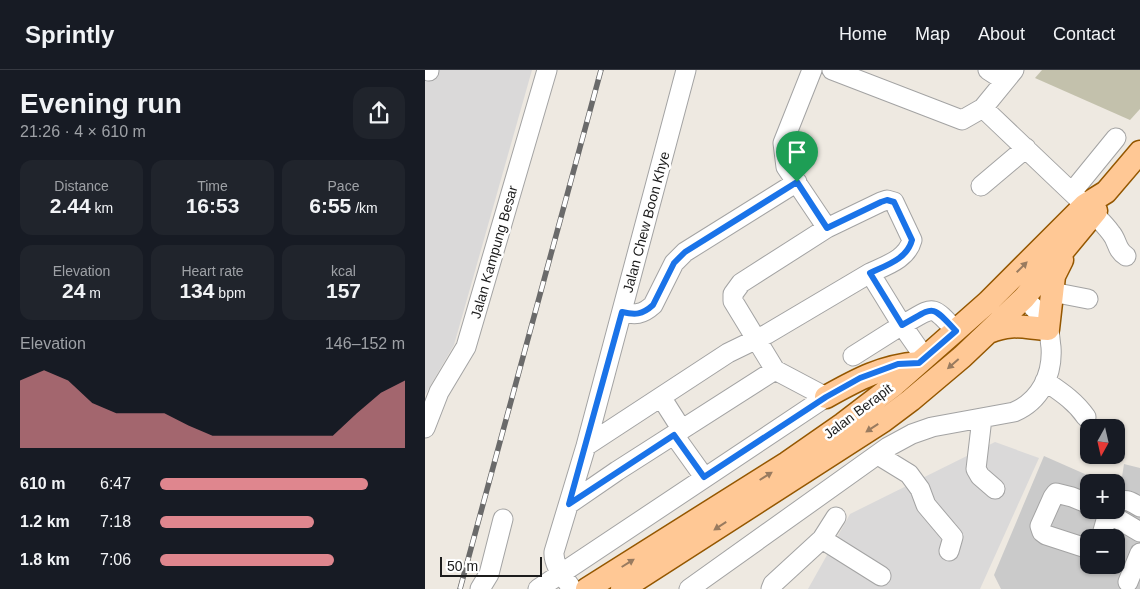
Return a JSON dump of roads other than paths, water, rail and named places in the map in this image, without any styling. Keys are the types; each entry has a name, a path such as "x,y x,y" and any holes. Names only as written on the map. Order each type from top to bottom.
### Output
{"main road":[{"path":"989,332 1002,326 1049,329 1054,276 1069,246 1083,204 1106,192 1140,152"},
{"name":"Jalan Berapit","path":"587,589 787,463 894,385 988,302 1083,204"},
{"path":"622,589 883,421 911,400 989,332 1024,298 1069,246"},
{"path":"988,302 1010,296 1024,298"},
{"path":"826,397 860,378 898,364 922,360"}],"street":[{"name":"Jalan Kampung Besar","path":"425,428 432,388 466,348 547,70"},
{"name":"Jalan Chew Boon Khye","path":"573,589 554,560 554,552 586,446 686,70"},
{"path":"812,70 783,143 786,166 827,228"},
{"path":"832,70 962,120 983,108 1009,75 988,70"},
{"path":"983,108 1083,204 1111,233 1118,250 1126,256"},
{"path":"1083,204 1116,138"},
{"path":"981,186 1026,148"},
{"path":"622,312 634,315 641,314 648,309 653,305 674,263 685,252 797,182"},
{"path":"538,589 826,397 775,370 755,340 733,301 733,294 741,284 827,228 887,200 894,202 912,240 910,248 904,255 755,340 728,353 586,446"},
{"path":"870,273 922,360"},
{"path":"1052,292 1088,299"},
{"path":"696,587 888,447 912,434 931,427 1014,412 1032,402 1040,393 1045,381 1051,364 1051,351 1049,329 1037,309 1024,298"},
{"path":"853,356 930,309 937,311 956,331"},
{"path":"569,504 775,370"},
{"path":"1045,381 1067,395 1086,417"},
{"path":"661,397 678,432 704,477"},
{"path":"982,418 976,469 980,476 995,488"},
{"path":"878,455 909,474 919,489 926,505 953,537 949,551"},
{"path":"1080,500 1056,493 1041,526 1042,532 1046,535 1080,546"},
{"path":"1125,500 1140,506"},
{"path":"771,589 773,584 822,540 836,517"},
{"path":"480,589 489,574 503,519"},
{"path":"1122,519 1140,532"},
{"path":"822,540 881,576"},
{"path":"1128,582 1140,553"}],"railway":[{"path":"460,589 601,70"}]}
